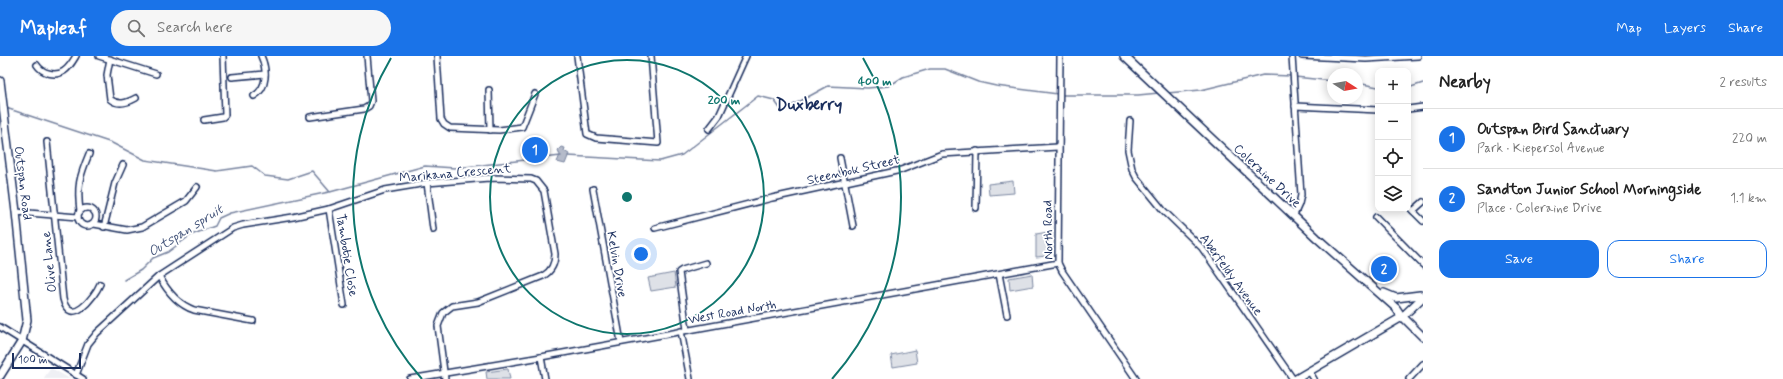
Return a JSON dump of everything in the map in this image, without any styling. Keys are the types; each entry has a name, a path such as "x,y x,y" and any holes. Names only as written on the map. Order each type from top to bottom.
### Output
{"street":[{"path":"37,65 45,72 58,73 66,69 76,56"},
{"path":"99,56 156,74"},
{"path":"204,120 224,118 225,115 223,56"},
{"path":"254,96 263,88 265,74 261,56"},
{"path":"310,117 364,109 369,106 371,101 367,56"},
{"path":"437,56 442,121 447,127 453,129 490,130 522,127 535,94"},
{"path":"577,56 585,131 587,135 596,138 658,143 651,56"},
{"path":"709,129 719,116 746,56"},
{"name":"North Road","path":"1060,56 1058,263 1136,379"},
{"name":"Coleraine Drive","path":"1124,56 1339,258 1423,332"},
{"path":"1292,56 1301,195 1294,216"},
{"path":"1302,56 1366,60 1418,56"},
{"path":"110,60 107,75 110,99 114,102 124,103 136,98"},
{"path":"232,77 265,74"},
{"name":"Outspan Road","path":"0,81 27,320 22,341 0,376"},
{"path":"489,90 490,130"},
{"path":"1295,106 1375,110"},
{"path":"1411,109 1423,107"},
{"name":"Aberfeldy Avenue","path":"1130,121 1128,150 1132,169 1136,177 1162,210 1202,248 1294,379"},
{"name":"Olive Lane","path":"48,142 53,215 63,299 67,309 73,311 81,308 93,297 100,284"},
{"name":"Steenbok Street","path":"655,228 767,200 901,170 942,154 1058,147"},
{"path":"976,208 977,151"},
{"path":"89,154 79,181 78,193 80,211 78,217 79,223 84,226 94,224 127,230 142,227 186,201 197,186"},
{"path":"840,158 853,226"},
{"path":"104,227 115,183 123,165"},
{"name":"Marikana Crescent","path":"76,375 88,344 96,333 159,276 234,228 329,209 385,190 426,183 489,178 522,178 536,181 544,191 555,254 552,268 543,276 478,302 452,306 443,313 438,326 445,379"},
{"path":"426,183 433,229"},
{"name":"Kelvin Drive","path":"593,189 621,342"},
{"path":"1423,202 1413,211 1423,221"},
{"path":"80,211 89,208 94,211 96,218 94,224"},
{"name":"Tambotie Close","path":"329,209 344,305"},
{"path":"16,212 78,217"},
{"path":"1376,217 1423,265"},
{"path":"688,330 679,272 706,263"},
{"name":"West Road North","path":"410,379 541,357 1058,263"},
{"path":"999,274 1007,315"},
{"path":"159,276 177,301 184,306 194,310 253,321"},
{"path":"1376,290 1396,298 1422,295"},
{"path":"1294,379 1358,341 1401,313 1422,295"},
{"name":"Coleraine Drive","path":"1401,313 1423,337"},
{"path":"0,327 83,379"},
{"path":"681,331 690,379"},
{"path":"541,357 545,379"},
{"path":"1409,379 1423,364"},
{"path":"1309,371 1314,379"}],"shaded area":[{"path":"1013,181 1014,193 989,195 988,184"},
{"path":"1048,232 1048,256 1036,257 1036,234"},
{"path":"674,273 676,287 651,291 648,278"},
{"path":"1032,274 1033,286 1010,290 1009,278"},
{"path":"915,350 917,363 893,367 891,355"},
{"path":"51,368 70,379 43,379"},
{"path":"508,369 510,379 487,379 486,372"}],"water":[{"path":"561,147 565,148 564,151 569,154 565,164 557,162 560,155 558,150"}],"waterway":[{"path":"568,156 660,161 682,155 758,96 774,100 782,111 828,86 868,88 889,86 903,77 930,69 945,69 978,82 996,86 1058,94"},
{"path":"1167,93 1201,90 1263,75 1291,76"},
{"path":"1295,77 1327,80"},
{"path":"1411,87 1423,83"},
{"path":"1363,84 1375,86"},
{"path":"1061,95 1138,95 1159,93"},
{"path":"6,108 112,143 145,160 217,171 252,166 265,176 288,179 312,171 330,192 425,166 455,168 561,156"},
{"name":"Outspan spruit","path":"124,280 141,270 153,258 168,252 191,235 215,226 219,218 230,213 329,192"}],"place":[{"name":"Outspan Bird Sanctuary","path":"535,150"},
{"name":"Sandton Junior School Morningside","path":"1384,269"}],"district":[{"name":"Duxberry","path":"809,104"}]}
